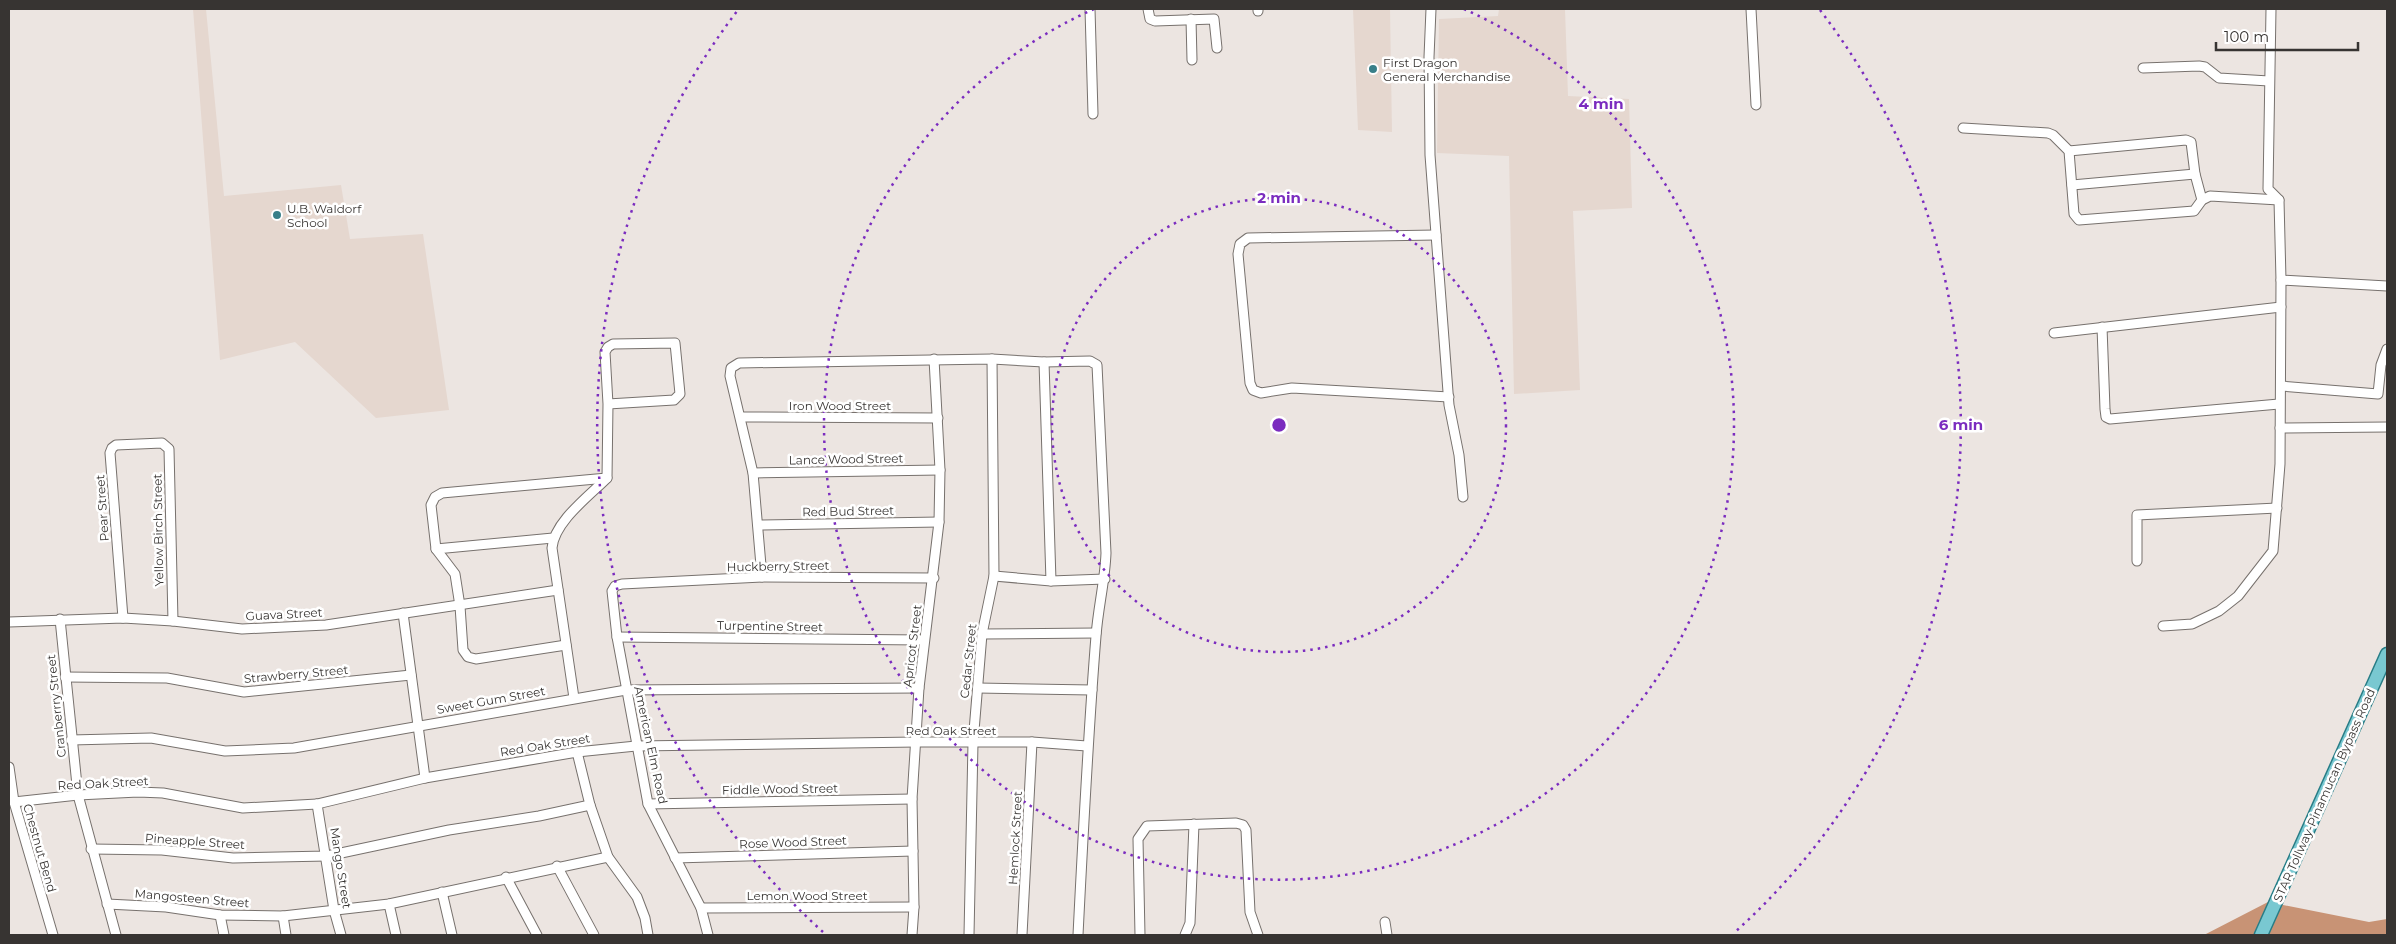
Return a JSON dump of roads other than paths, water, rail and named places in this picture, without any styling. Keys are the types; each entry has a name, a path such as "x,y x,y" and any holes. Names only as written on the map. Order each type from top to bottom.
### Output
{"main road":[{"name":"STAR Tollway-Pinamucan Bypass Road","path":"2261,935 2387,654"}],"street":[{"path":"1090,9 1093,114"},
{"path":"1148,9 1150,19 1155,21 1214,19 1217,48"},
{"path":"1431,9 1430,155 1449,397 1459,455 1463,497"},
{"path":"1751,9 1756,105"},
{"path":"2163,626 2192,624 2219,611 2238,596 2273,552 2277,508 2280,428 2281,280 2279,200 2268,189 2271,9"},
{"path":"1191,19 1192,60"},
{"path":"2143,68 2199,66 2205,67 2219,78 2269,81"},
{"path":"1963,128 2048,133 2053,135 2070,151 2074,214 2079,220 2194,211 2202,200 2210,196 2279,200"},
{"path":"2070,151 2186,140 2191,142 2193,146 2195,174 2202,200"},
{"path":"2072,185 2195,174"},
{"path":"1436,235 1248,238 1240,244 1238,254 1250,382 1254,390 1261,393 1292,388 1449,397"},
{"path":"2281,280 2387,286"},
{"path":"2054,334 2281,307"},
{"path":"2102,327 2105,409 2106,417 2110,419 2279,404"},
{"path":"574,698 558,590 553,538 560,525 607,478 608,404 605,352 613,344 675,343 680,394 677,398 674,400 608,404"},
{"path":"2281,386 2383,395 2381,365 2387,350"},
{"path":"762,577 753,473 730,376 731,368 740,363 934,359 992,359 1044,362 1090,361 1097,365 1106,553 1105,580 1096,633 1087,746 1078,935"},
{"name":"Apricot Street","path":"912,935 914,907 912,799 919,688 923,640 934,578 939,522 940,470 934,359"},
{"name":"Cedar Street","path":"969,935 973,743 982,634 994,576 992,359"},
{"path":"1044,362 1051,581"},
{"name":"Iron Wood Street","path":"741,417 938,418"},
{"path":"2280,428 2387,426"},
{"name":"Pear Street","path":"123,618 110,453 116,445 162,443"},
{"name":"Yellow Birch Street","path":"162,443 169,449 173,621"},
{"name":"Lance Wood Street","path":"753,473 940,470"},
{"path":"566,645 476,659 468,658 463,650 460,606 455,574 436,549 431,505 435,497 442,493 607,478"},
{"path":"2136,561 2138,515 2277,508"},
{"name":"Red Bud Street","path":"758,525 939,522"},
{"path":"436,549 553,538"},
{"path":"994,576 1051,581 1105,580"},
{"name":"Huckberry Street","path":"622,584 762,577 934,578"},
{"name":"American Elm Road","path":"622,584 615,586 612,591 617,638 648,804 701,908 708,935"},
{"name":"Guava Street","path":"9,622 123,618 173,621 242,629 326,625 558,590"},
{"path":"403,613 425,778"},
{"name":"Cranberrry Street","path":"60,619 78,795 91,849 116,935"},
{"path":"982,634 1096,633"},
{"name":"Turpentine Street","path":"617,638 923,640"},
{"name":"Strawberry Street","path":"65,678 167,678 244,692 411,675"},
{"name":"Sweet Gum Street","path":"71,740 151,738 225,751 294,748 626,690 919,688"},
{"path":"978,688 1092,690"},
{"name":"Red Oak Street","path":"14,802 78,795 162,793 243,808 318,804 425,778 577,752 636,746 1032,742 1087,746"},
{"name":"Hemlock Street","path":"1022,935 1032,742"},
{"path":"577,752 590,805 608,857 637,897 645,918 648,935"},
{"name":"Chestnut Bend","path":"9,767 14,802 53,935"},
{"name":"Fiddle Wood Street","path":"648,804 912,799"},
{"name":"Mango Street","path":"318,804 334,910 341,935"},
{"name":"Pineapple Street","path":"91,849 162,850 233,858 327,856 449,830 539,816 590,805"},
{"path":"1140,935 1138,839 1142,831 1147,826 1236,823 1243,825 1246,830 1250,912 1258,935"},
{"path":"1185,935 1190,923 1194,824"},
{"name":"Rose Wood Street","path":"675,858 913,851"},
{"name":"Mangosteen Street","path":"107,904 166,907 220,915 283,916 389,904 556,866 608,857"},
{"path":"556,866 594,935"},
{"path":"506,877 537,935"},
{"path":"442,892 452,935"},
{"path":"389,904 396,935"},
{"name":"Lemon Wood Street","path":"701,908 914,907"},
{"path":"220,915 224,935"},
{"path":"283,916 286,935"},
{"path":"1385,922 1387,935"}],"place":[{"name":"First Dragon General Merchandise","path":"1373,69"},
{"name":"U.B. Waldorf School","path":"277,215"}]}
